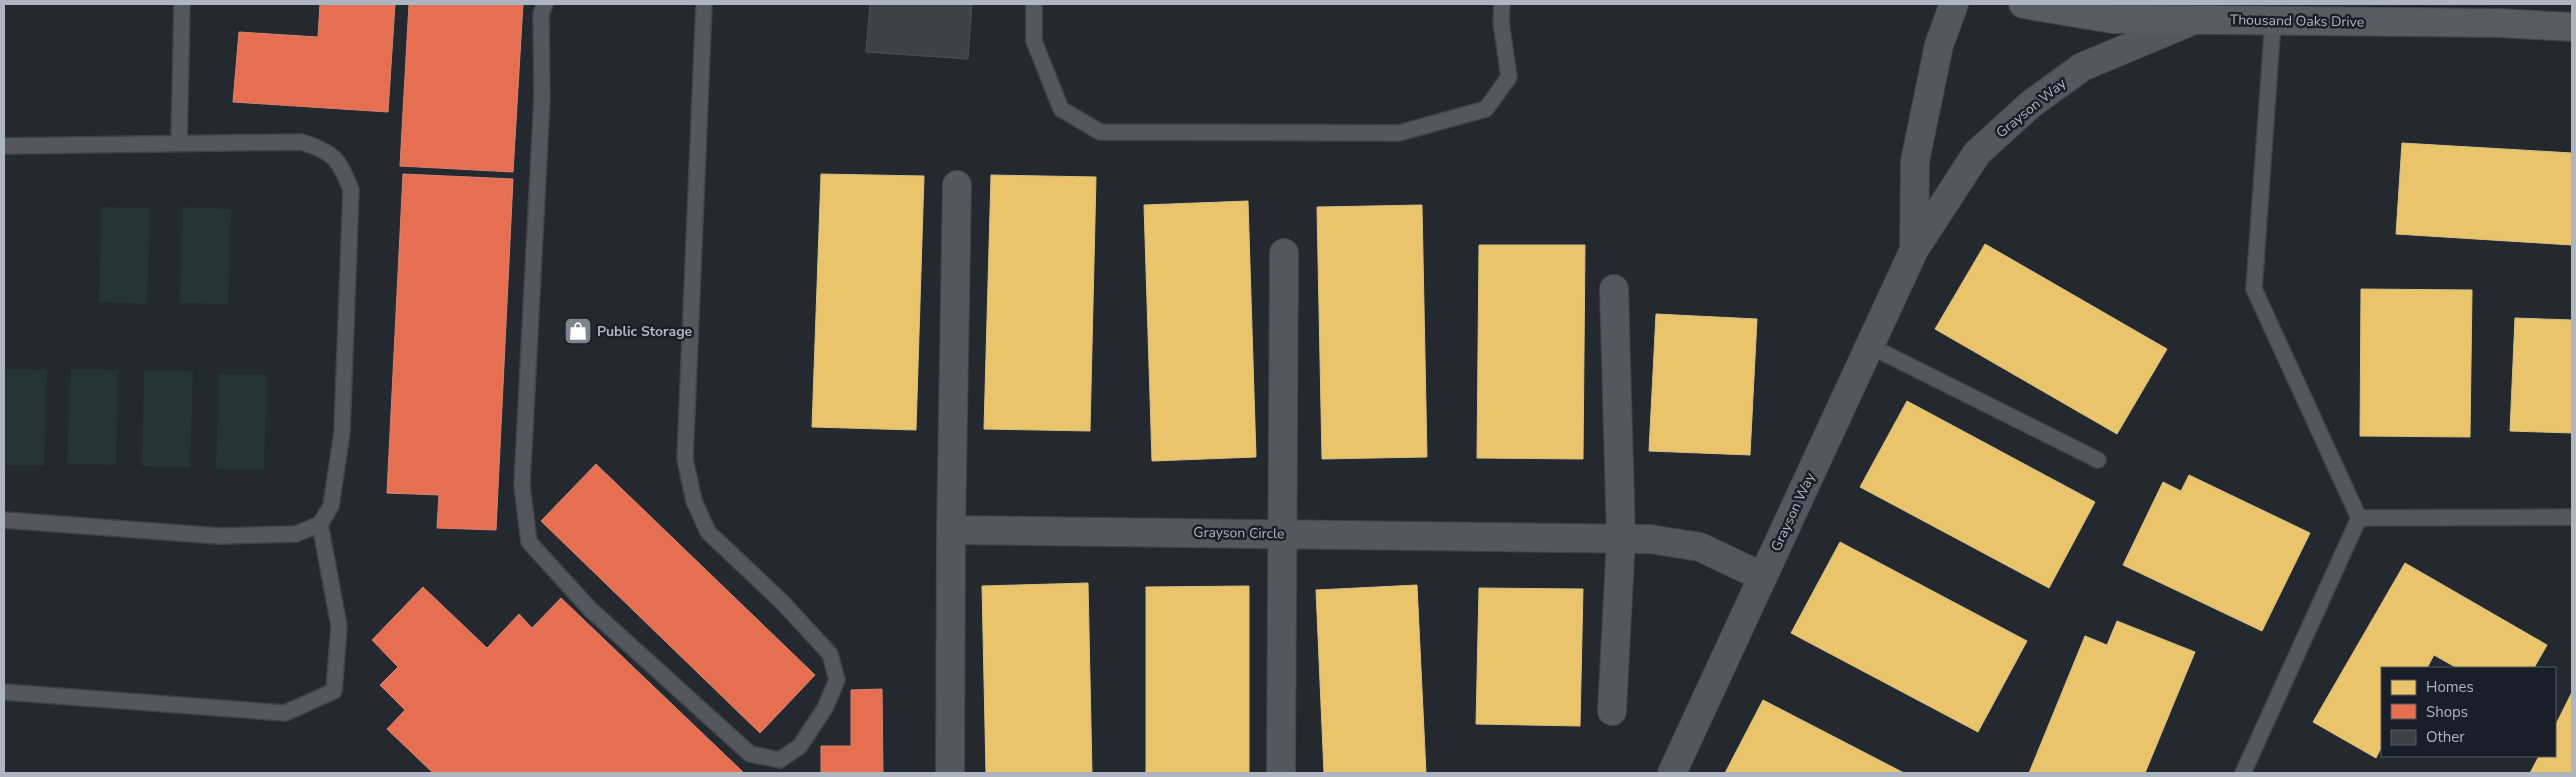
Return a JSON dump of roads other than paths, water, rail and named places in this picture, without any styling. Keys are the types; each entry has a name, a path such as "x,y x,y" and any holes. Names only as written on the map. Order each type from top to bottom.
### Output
{"main road":[{"name":"Thousand Oaks Drive","path":"2023,4 2112,19 2499,23 2572,27"}],"street":[{"name":"Grayson Way","path":"1914,250 1915,161 1939,45 1954,4"},
{"name":"Grayson Way","path":"1672,773 1914,250 1977,153 2031,104 2082,67 2194,20"},
{"path":"950,773 951,530 957,185"},
{"path":"1282,773 1284,253"},
{"path":"1612,711 1621,538 1614,289"},
{"name":"Grayson Circle","path":"951,530 1650,539 1700,547 1763,577"}],"lane":[{"path":"179,143 182,4"},
{"path":"545,4 541,14 541,117 522,485 529,542 590,609 750,754 780,760 800,746 825,708 837,680 830,654 783,603 708,532 694,501 685,459 704,4"},
{"path":"1034,4 1034,41 1061,109 1100,132 1369,133 1399,133 1486,109 1509,77 1501,22 1502,4"},
{"path":"2243,773 2359,518 2254,289 2273,21"},
{"path":"4,146 301,142 325,150 342,167 351,190 342,432 331,506 320,524 296,534 219,536 4,520"},
{"path":"1870,346 2098,460"},
{"path":"2359,518 2572,517"},
{"path":"4,692 285,713 334,691 339,626 320,524"}],"place":[{"name":"Public Storage","path":"578,331"}]}
